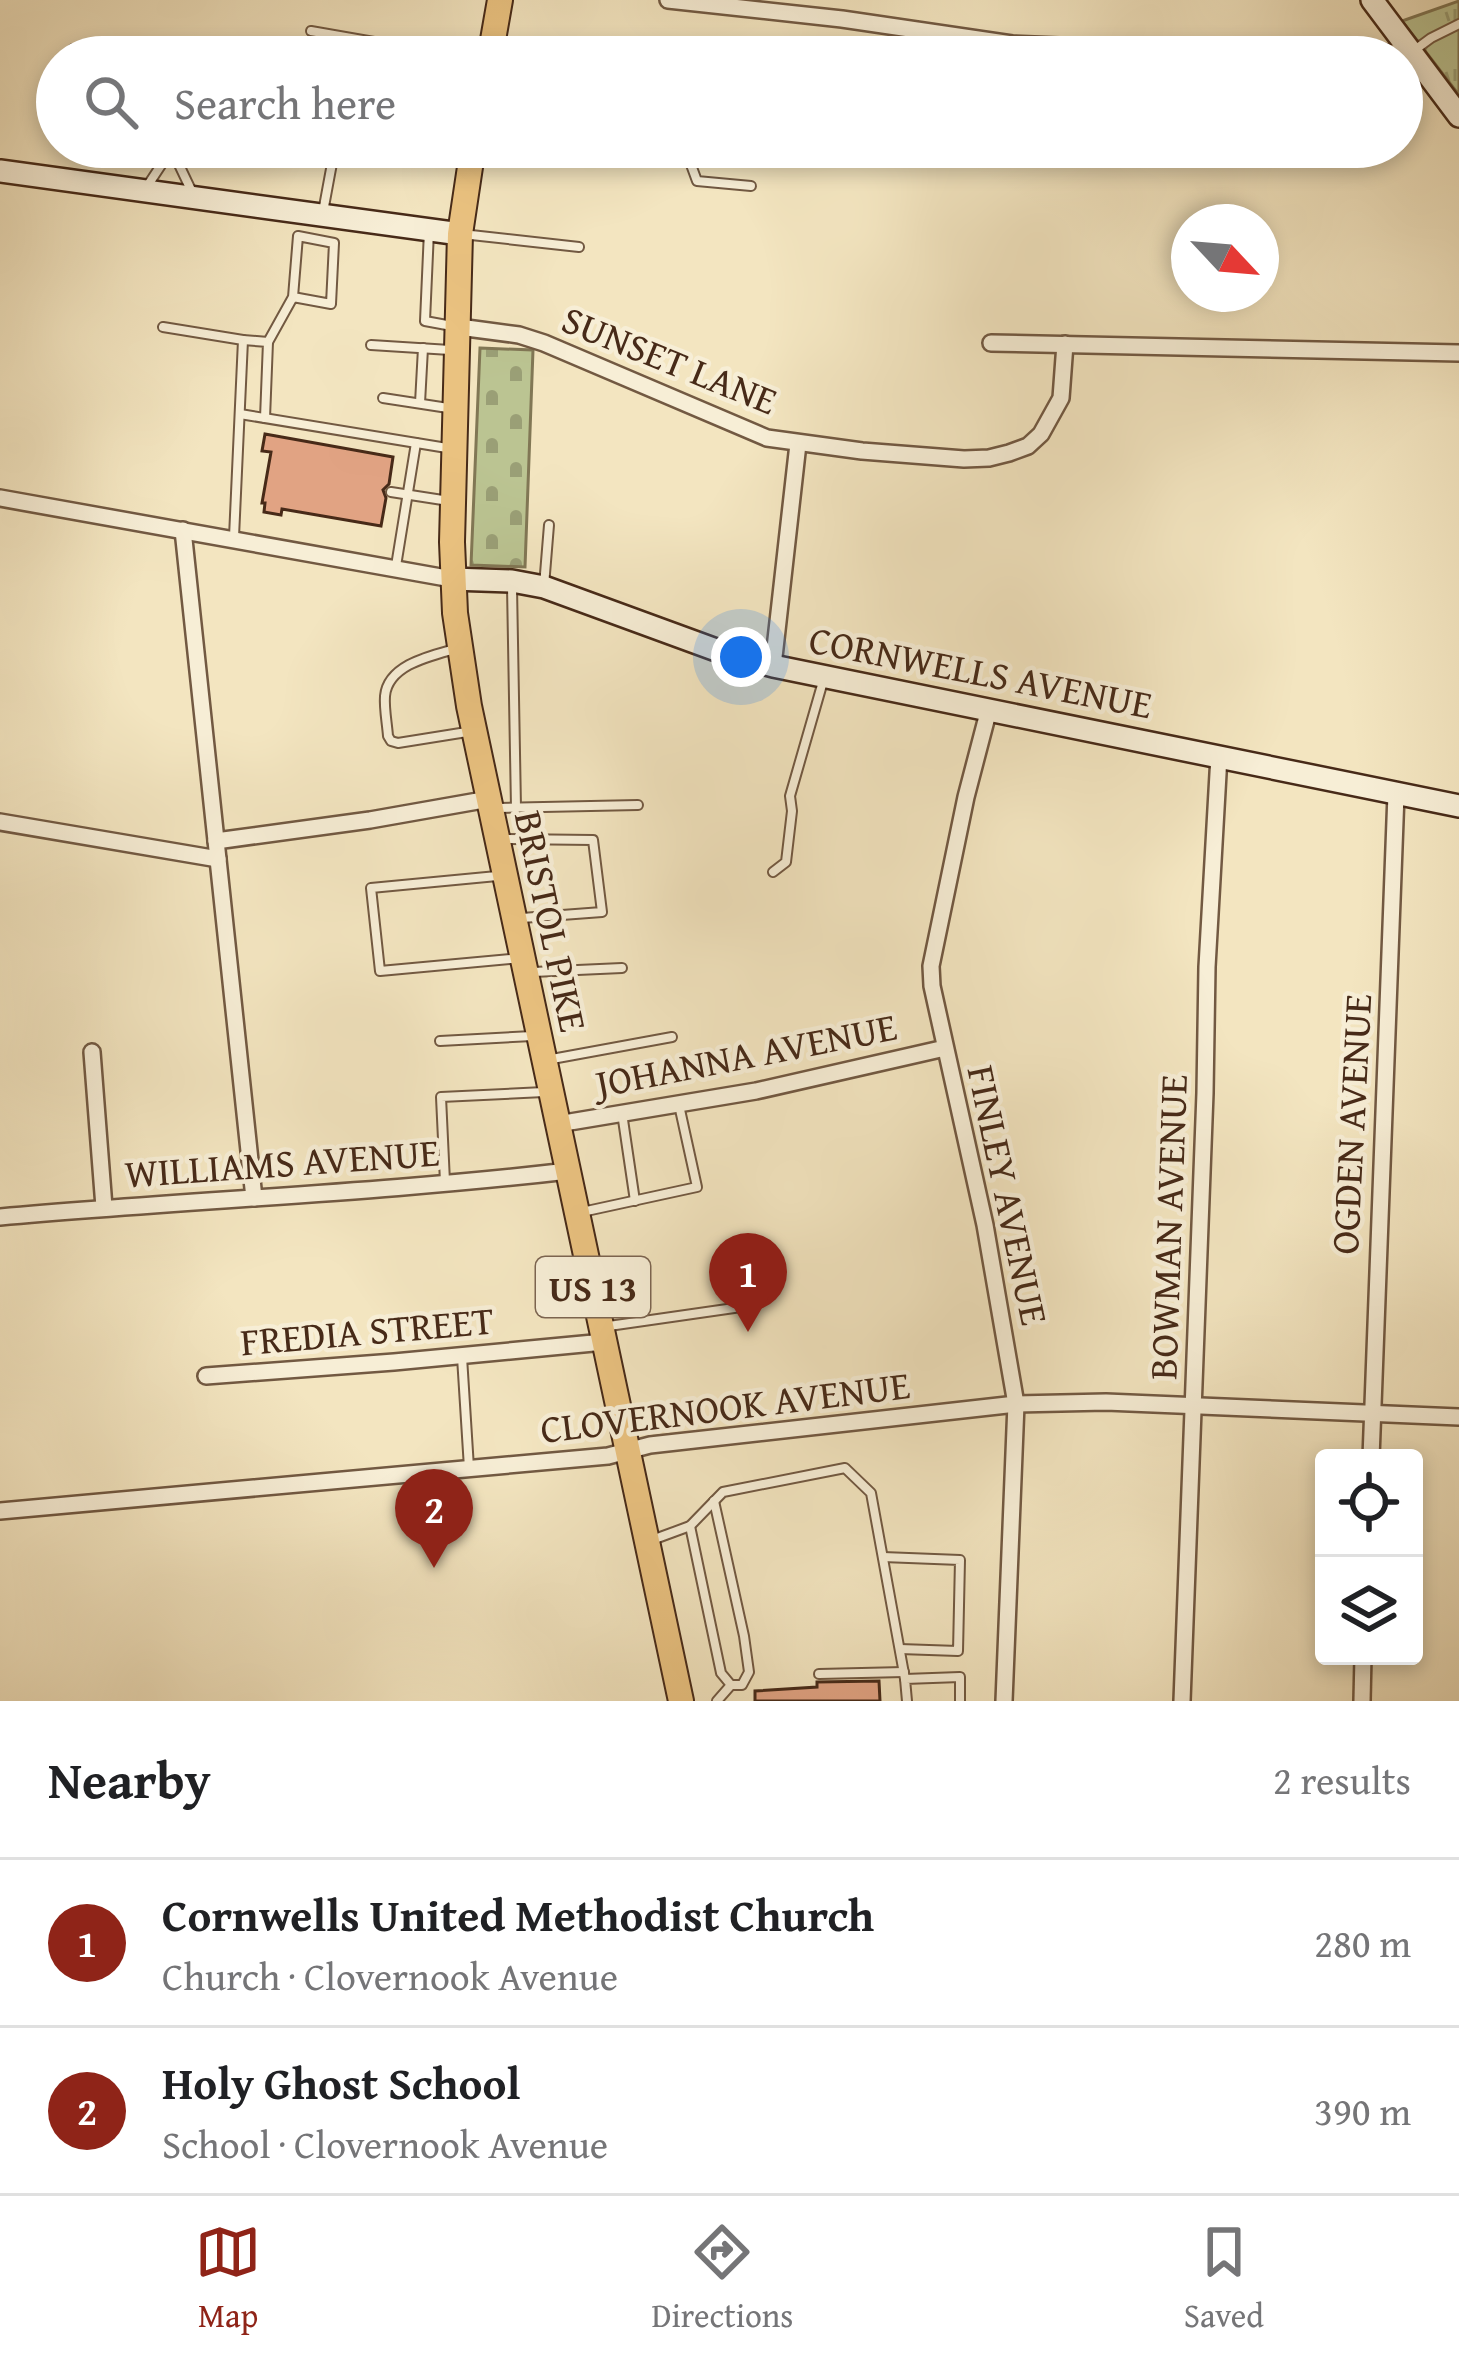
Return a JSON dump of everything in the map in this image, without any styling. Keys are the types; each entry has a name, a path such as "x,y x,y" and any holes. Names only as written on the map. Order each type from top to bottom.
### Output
{"main road":[{"path":"494,36 500,0"},
{"name":"BRISTOL PIKE","path":"465,168 453,502 452,579 459,648 474,731 499,805 497,839 681,1701"}],"street":[{"path":"668,0 958,36"},
{"path":"1372,0 1399,36"},
{"path":"1423,68 1459,116"},
{"path":"0,171 460,234"},
{"name":"SUNSET LANE","path":"458,339 519,335 544,343 767,438 964,459 1010,453 1036,440 1061,398 1065,344"},
{"path":"991,344 1459,353"},
{"path":"773,666 798,444"},
{"name":"CORNWELLS AVENUE","path":"0,498 452,579 544,587 773,666 1459,806"},
{"path":"183,530 254,1198"},
{"name":"FINLEY AVENUE","path":"989,709 931,966 985,1225 1016,1404 1004,1701"},
{"name":"BOWMAN AVENUE","path":"1183,1701 1207,967 1219,756"},
{"name":"OGDEN AVENUE","path":"1371,1449 1396,794"},
{"path":"216,841 499,805"},
{"path":"0,822 218,859"},
{"name":"JOHANNA AVENUE","path":"558,1124 756,1091 945,1048"},
{"path":"92,1052 104,1208"},
{"name":"WILLIAMS AVENUE","path":"0,1217 568,1172"},
{"name":"FREDIA STREET","path":"206,1376 462,1356 603,1334"},
{"name":"CLOVERNOOK AVENUE","path":"0,1511 608,1456 645,1446 1016,1404 1106,1402 1459,1417"},
{"path":"1362,1701 1363,1665"}],"lane":[{"path":"1423,44 1459,24"},
{"path":"311,31 340,36"},
{"path":"146,190 160,168"},
{"path":"180,168 193,196"},
{"path":"323,213 331,168"},
{"path":"692,168 697,181 751,186"},
{"path":"429,229 425,321 458,339"},
{"path":"460,234 580,247"},
{"path":"265,418 268,342 293,297 298,236 334,243 332,304 293,297"},
{"path":"163,328 268,342"},
{"path":"371,345 423,349 458,339"},
{"path":"234,539 244,340"},
{"path":"420,404 423,349"},
{"path":"383,398 455,409"},
{"path":"240,414 454,450"},
{"path":"395,568 416,443"},
{"path":"391,492 453,502"},
{"path":"544,587 549,525"},
{"path":"512,581 499,805 638,806"},
{"path":"459,648 399,671 385,694 388,736 398,743 474,731"},
{"path":"773,872 786,862 790,796 824,676"},
{"path":"497,839 593,840 602,912 514,919"},
{"path":"505,875 371,888 380,971 524,965 622,968"},
{"path":"440,1042 542,1048 672,1037"},
{"path":"446,1184 441,1096 551,1092"},
{"path":"577,1213 697,1187 679,1104"},
{"path":"622,1113 635,1201"},
{"path":"603,1334 754,1305"},
{"path":"462,1356 469,1469"},
{"path":"647,1542 690,1526 723,1492 845,1468 871,1493 907,1701"},
{"path":"714,1501 749,1672 742,1685 731,1685 717,1701"},
{"path":"690,1526 721,1672 731,1685"},
{"path":"884,1557 960,1560 958,1651 900,1649"},
{"path":"819,1675 960,1677 960,1701"}],"green space":[{"path":"1459,1 1459,95 1423,48 1423,36 1414,36 1402,21"},
{"path":"480,348 533,350 525,567 471,565"}],"building":[{"path":"265,434 393,457 389,484 383,490 381,526 282,509 281,515 264,512 271,452 262,451"},
{"path":"879,1681 880,1701 755,1701 755,1691 817,1687 817,1682"}],"place":[{"name":"Cornwells United Methodist Church","path":"748,1332"},
{"name":"Holy Ghost School","path":"434,1568"}]}
